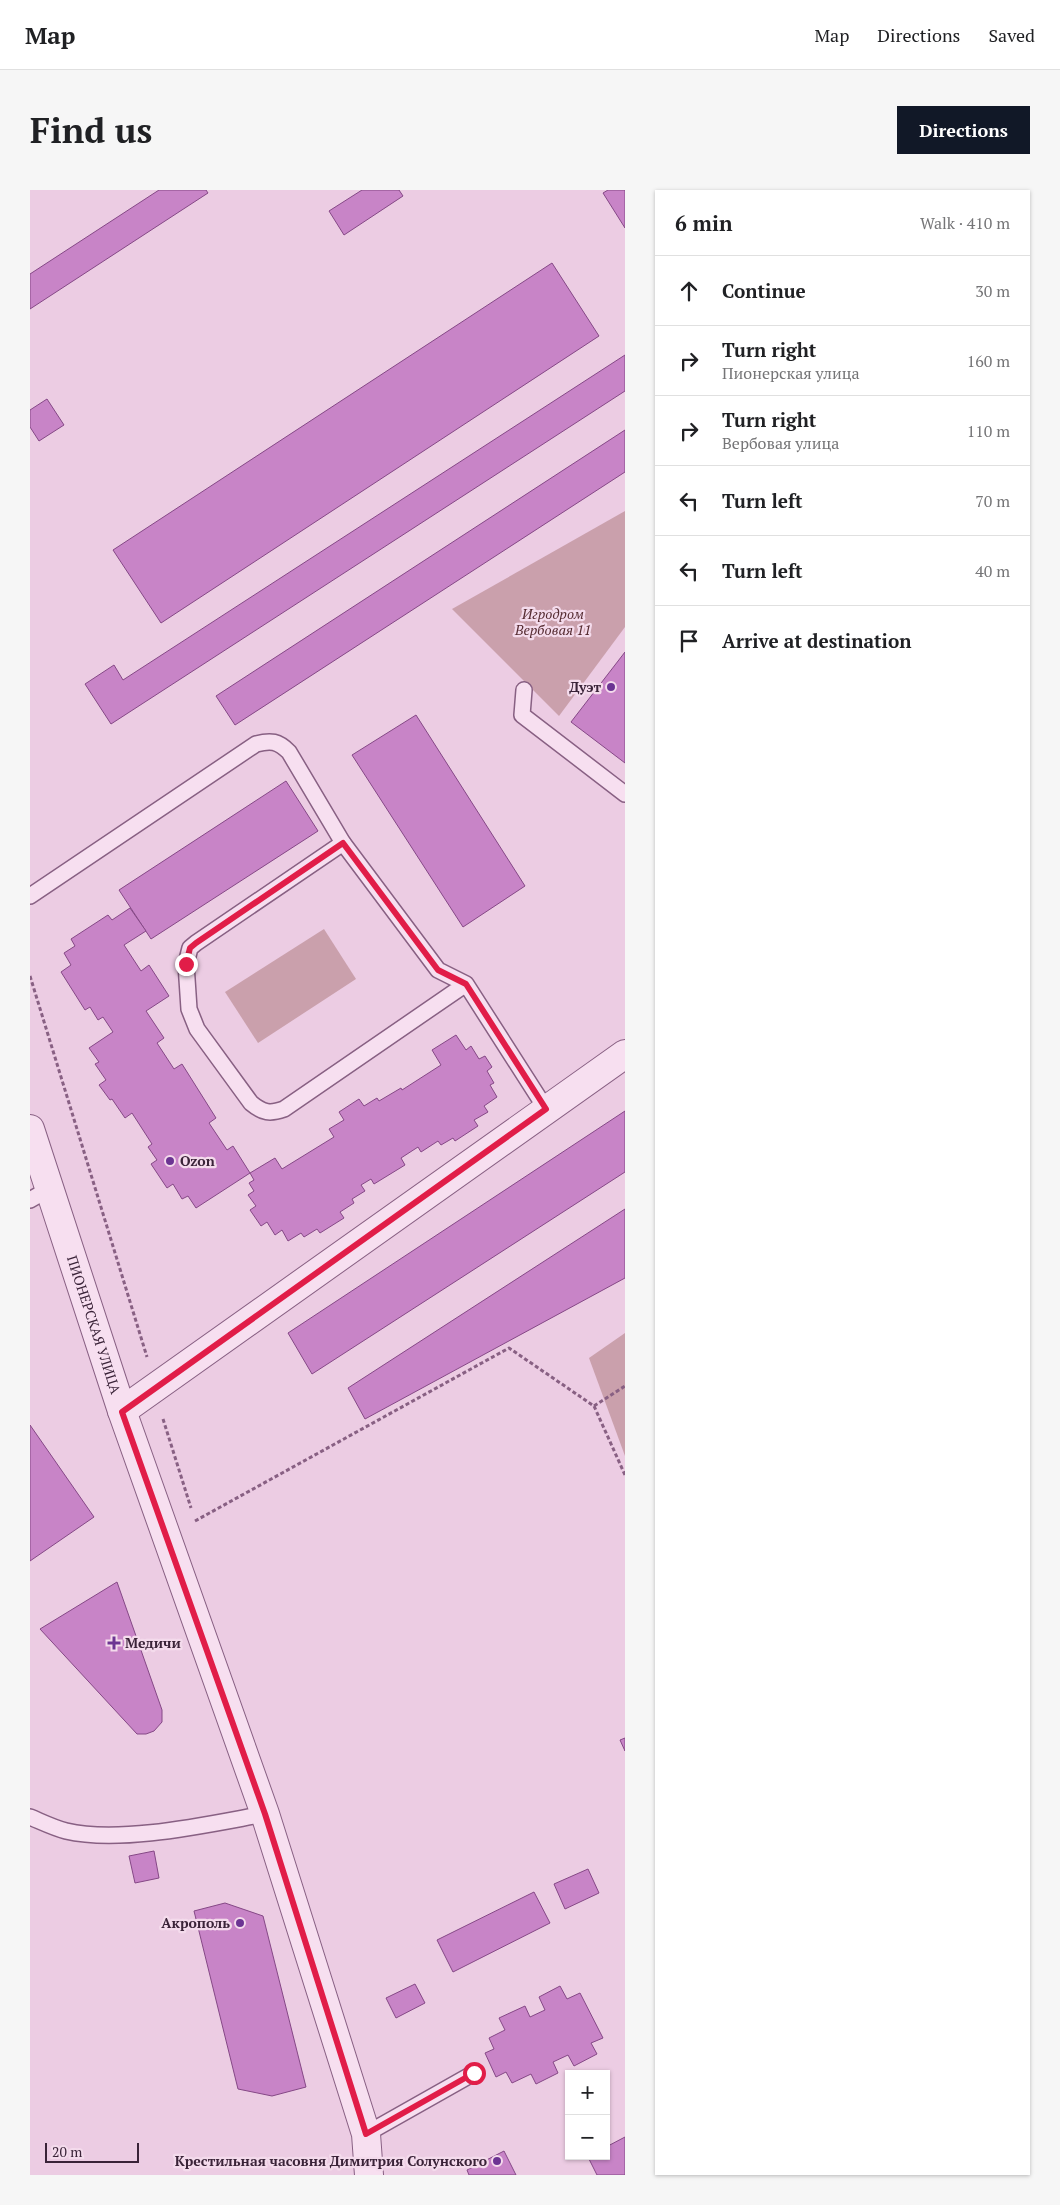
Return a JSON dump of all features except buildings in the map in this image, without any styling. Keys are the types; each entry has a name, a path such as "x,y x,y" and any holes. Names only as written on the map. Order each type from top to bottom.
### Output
{"street":[{"path":"122,1412 625,1054"},
{"name":"ПИОНЕРСКАЯ УЛИЦА","path":"30,1130 40,1195 122,1412 265,1814 366,2134 369,2175"}],"lane":[{"path":"524,690 522,715 625,794"},
{"path":"30,896 256,744 268,740 280,743 289,752 343,843 438,970 466,984 546,1109"},
{"path":"343,843 196,943 187,956 187,999 192,1019 251,1103 260,1111 272,1113 284,1109 466,984"},
{"path":"30,1817 66,1831 109,1835 174,1830 265,1814"},
{"path":"366,2134 474,2073"}],"path":[{"path":"30,976 147,1355"},
{"path":"194,1521 509,1348 594,1406 625,1475"},
{"path":"594,1406 625,1386"}],"green space":[{"name":"Игродром Вербовая 11","path":"625,511 625,627 559,716 452,609"},
{"path":"324,929 356,979 258,1043 225,992"},
{"path":"625,1333 625,1456 589,1358"}],"place":[{"name":"Дуэт","path":"611,687"},
{"name":"Ozon","path":"170,1161"},
{"name":"Медичи","path":"114,1643"},
{"name":"Акрополь","path":"240,1923"},
{"name":"Крестильная часовня Димитрия Солунского","path":"497,2161"}],"route":[{"path":"186,964 190,948 196,943 343,843 438,970 466,984 546,1109 122,1412 265,1814 366,2134 474,2073"}]}
